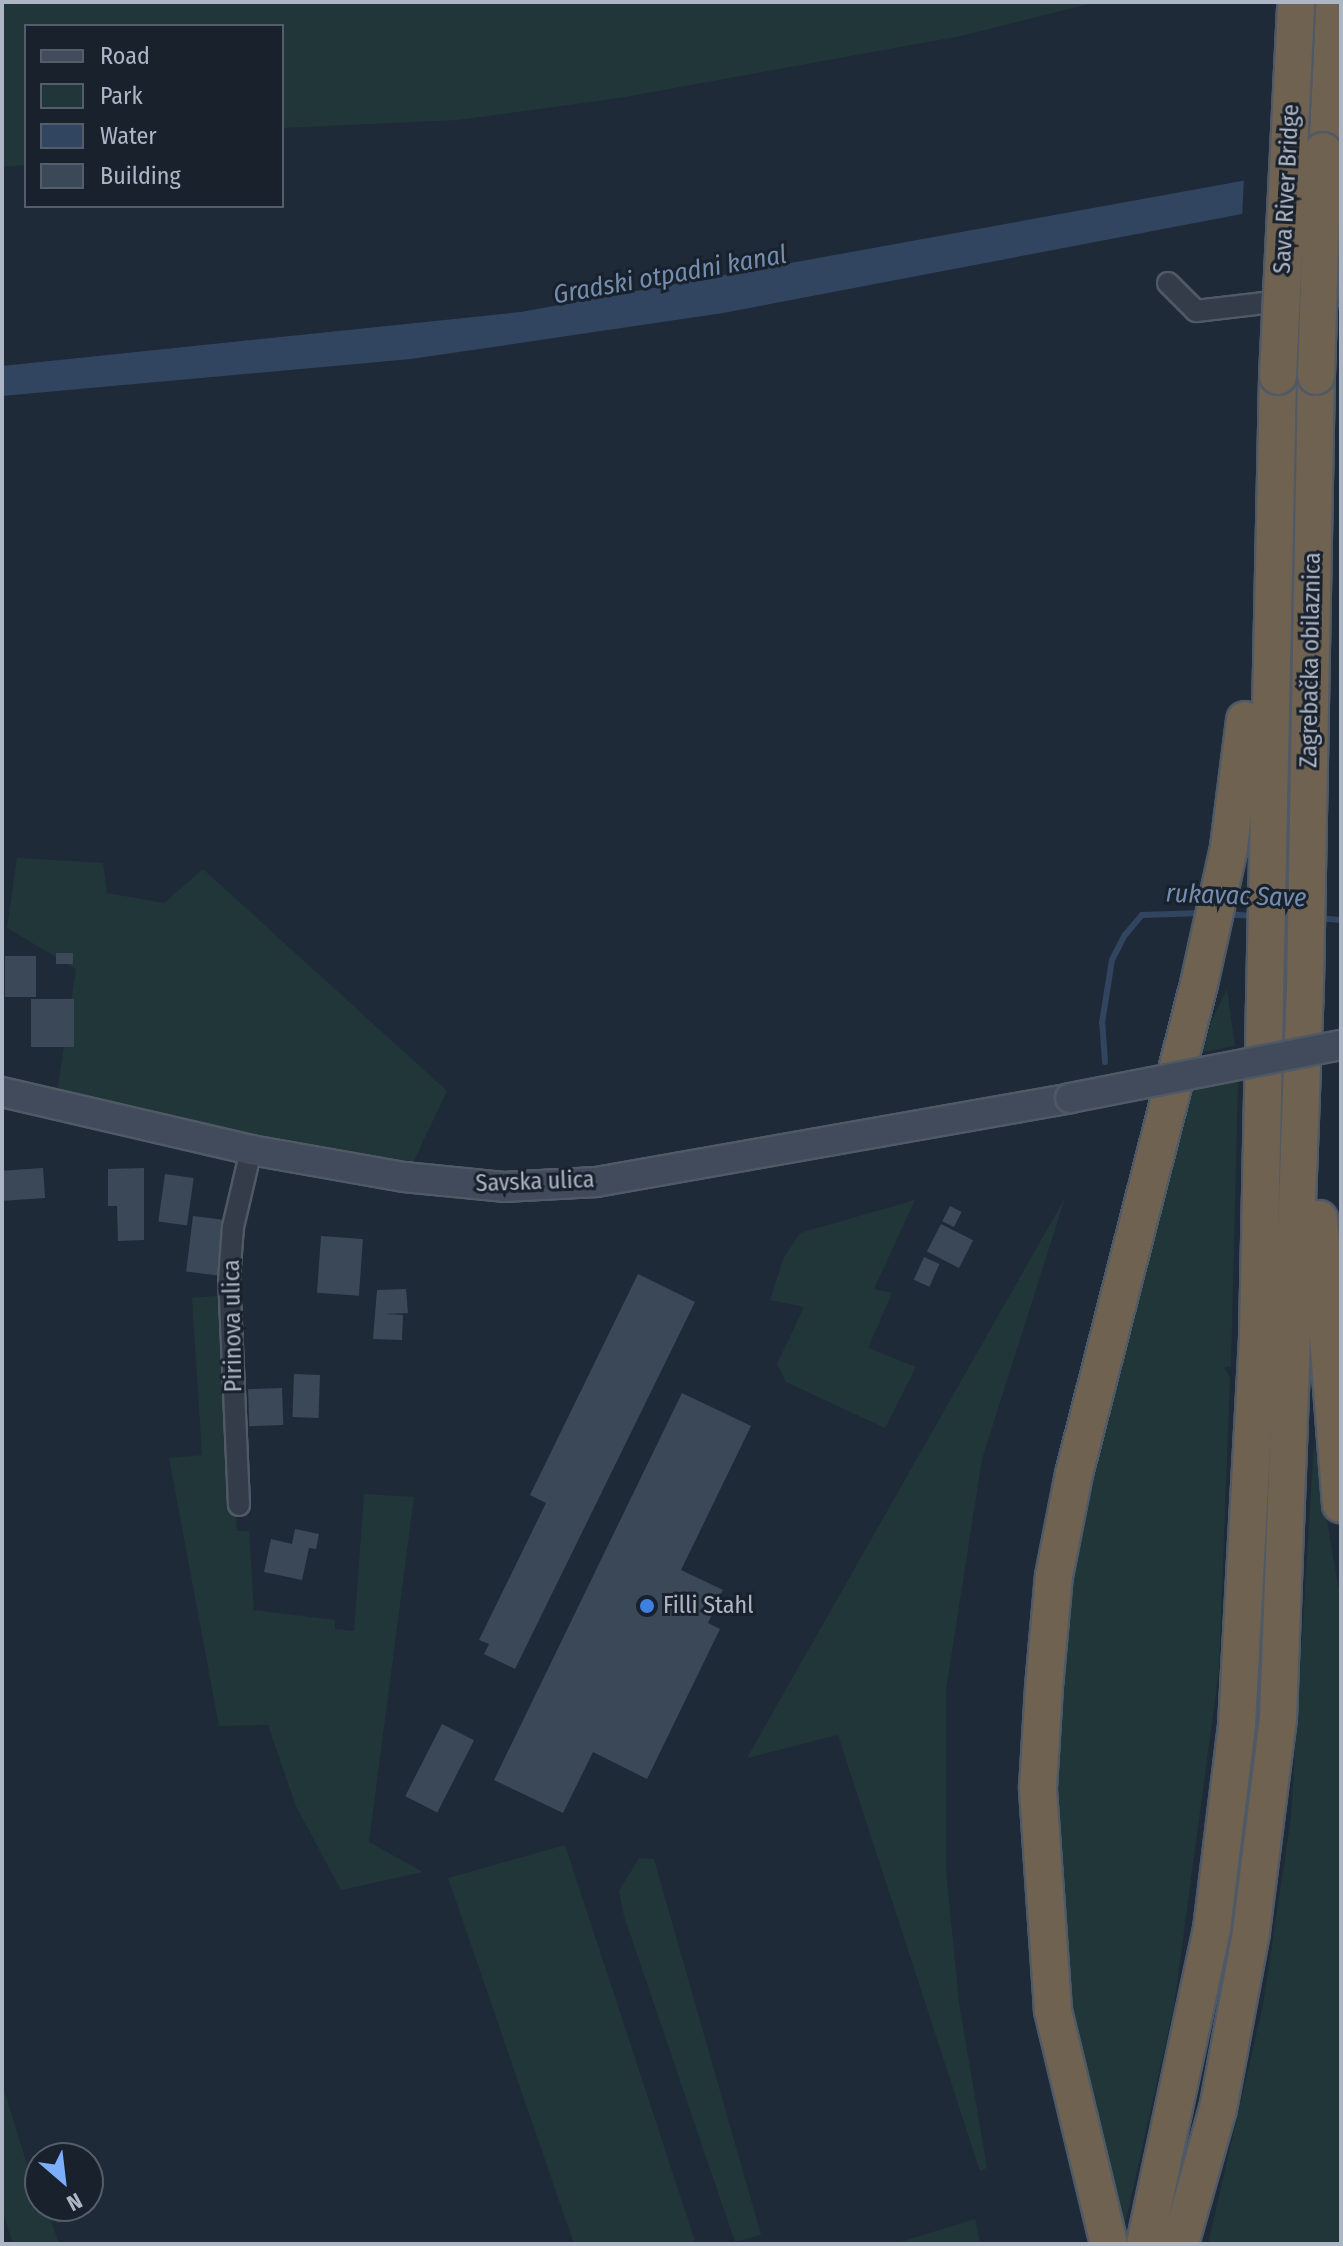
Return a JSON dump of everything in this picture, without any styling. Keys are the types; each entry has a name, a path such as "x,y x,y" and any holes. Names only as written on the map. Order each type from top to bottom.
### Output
{"highway":[{"name":"Sava River Bridge","path":"1274,491 1296,2"},
{"name":"Sava River Bridge","path":"1316,376 1331,2"},
{"name":"Zagrebačka obilaznica","path":"1310,985 1306,945 1316,376"},
{"path":"1109,2244 1084,2156 1053,2010 1038,1788 1052,1592 1096,1373 1199,984 1229,847 1257,526 1274,491"},
{"path":"1145,2244 1212,1929 1237,1725 1258,1333 1261,985 1274,491"},
{"path":"1310,985 1319,1252 1341,1504"},
{"path":"1180,2244 1218,2109 1251,1932 1278,1718 1310,985"}],"main road":[{"name":"Savska ulica","path":"2,1092 251,1150 404,1177 541,1187 1070,1098 1341,1045"}],"street":[{"path":"1168,283 1196,311 1341,294"},
{"name":"Pirinova ulica","path":"239,1505 229,1280 233,1227 251,1150"}],"green space":[{"path":"2,2 1097,2 961,36 619,98 458,120 284,128 284,24 24,24 24,165 2,167"},
{"path":"17,858 103,863 107,893 164,903 203,869 447,1091 409,1171 57,1092 76,969 7,928"},
{"path":"1227,989 1235,1046 1202,1052 1211,1022"},
{"path":"1238,1081 1231,1366 1224,1367 1230,1377 1219,1670 1174,2006 1124,2229 1087,2097 1068,1992 1055,1802 1056,1711 1080,1512 1171,1157 1191,1091"},
{"path":"1065,1198 982,1459 946,1690 946,1870 959,2003 987,2168 980,2171 838,1735 747,1758"},
{"path":"915,1200 874,1289 892,1293 868,1348 916,1367 885,1428 786,1382 777,1364 804,1307 770,1300 784,1257 800,1233"},
{"path":"225,1295 229,1449 237,1531 249,1531 254,1610 335,1620 335,1629 354,1631 364,1494 414,1497 369,1842 423,1872 341,1890 296,1806 268,1725 219,1726 169,1458 202,1455 192,1298"},
{"path":"1314,1443 1341,1603 1341,2244 1208,2244 1263,2005 1291,1817"},
{"path":"565,1845 696,2244 574,2244 448,1878"},
{"path":"639,1858 654,1859 761,2235 735,2242 624,1916 619,1891"},
{"path":"2,2084 24,2155 24,2222 51,2222 59,2244 13,2244 2,2210"},
{"path":"975,2219 980,2244 894,2244"}],"water":[{"path":"1341,163 1341,195 723,313 411,359 2,396 2,366 521,312"}],"pier":[{"path":"1341,159 1341,199 1242,219 1244,177"}],"building":[{"path":"56,953 73,953 73,964 56,964"},
{"path":"5,956 36,956 36,997 5,997"},
{"path":"31,999 74,999 74,1047 31,1047"},
{"path":"43,1168 45,1198 4,1201 2,1171"},
{"path":"144,1168 144,1240 118,1241 117,1206 108,1206 108,1169"},
{"path":"165,1174 194,1178 187,1226 158,1222"},
{"path":"950,1206 962,1212 954,1227 942,1221"},
{"path":"193,1216 225,1220 218,1275 186,1272"},
{"path":"941,1224 973,1240 959,1268 927,1252"},
{"path":"321,1236 363,1239 359,1296 317,1293"},
{"path":"924,1257 940,1264 929,1287 914,1280"},
{"path":"638,1274 695,1302 515,1669 484,1654 489,1644 479,1640 546,1503 530,1495"},
{"path":"406,1289 408,1313 385,1314 403,1315 402,1340 373,1339 377,1290"},
{"path":"294,1374 320,1375 318,1418 292,1417"},
{"path":"282,1388 283,1425 249,1426 248,1389"},
{"name":"Filli Stahl","path":"682,1393 751,1426 681,1570 723,1590 708,1623 720,1629 647,1779 593,1752 563,1813 494,1780"},
{"path":"295,1529 319,1534 316,1549 309,1548 302,1580 264,1572 271,1539 292,1544"},
{"path":"442,1724 474,1740 437,1813 405,1796"}],"waterway":[{"name":"rukavac Save","path":"1105,1062 1102,1023 1112,960 1125,935 1142,915 1202,913"},
{"name":"rukavac Save","path":"1225,914 1253,916"},
{"name":"rukavac Save","path":"1317,918 1341,920"}],"place":[{"name":"Filli Stahl","path":"647,1606"}],"water label":[{"name":"Gradski otpadni kanal","path":"670,275"}]}
